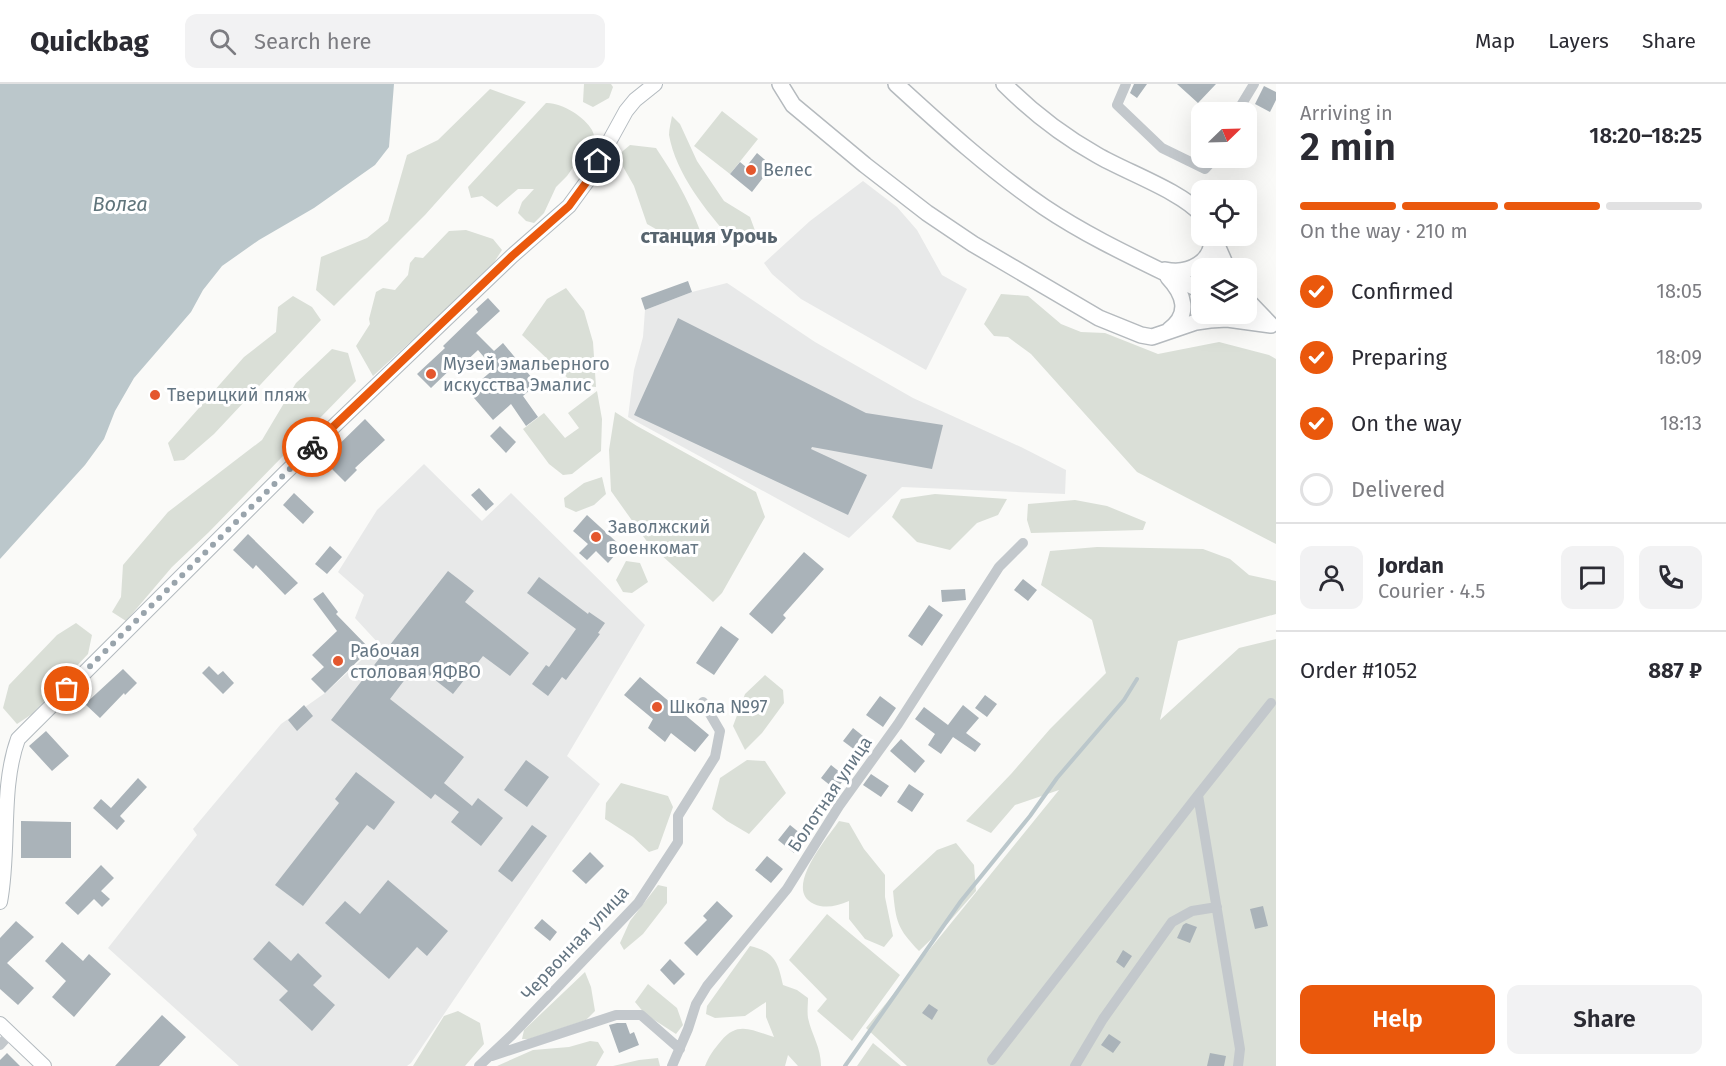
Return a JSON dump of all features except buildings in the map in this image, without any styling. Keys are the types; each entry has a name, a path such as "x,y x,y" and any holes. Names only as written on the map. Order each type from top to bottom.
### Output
{"main road":[{"path":"780,84 793,105 927,213 973,244 1099,318 1141,335 1152,336 1196,322 1227,319 1274,327"},
{"path":"896,84 961,143 1007,180 1082,230 1191,286"},
{"path":"1008,85 1041,117 1072,140 1105,160 1179,196 1191,206"},
{"path":"1153,267 1180,271 1198,265 1210,252 1211,246"},
{"path":"1153,267 1178,289 1183,307 1178,324 1161,334"},
{"path":"1257,310 1274,327"},
{"path":"1257,318 1274,327"}],"street":[{"path":"0,902 6,774 18,739 285,473 512,256 569,206 588,180 626,111 635,100 655,84"},
{"path":"1126,84 1116,105 1162,148 1191,162"},
{"path":"1243,102 1254,84"},
{"name":"Болотная улица","path":"672,1066 696,1004 707,986 787,889 839,806 898,724 999,567 1023,543"},
{"name":"Червонная улица","path":"479,1066 520,1027 638,903 678,842 678,816 715,757 720,731 704,702"},
{"path":"992,1060 1271,703"},
{"path":"1198,795 1240,1049 1238,1066"},
{"path":"1075,1066 1103,1019 1172,922 1192,911 1217,907"},
{"path":"489,1056 616,1015 640,1015 680,1049"},
{"path":"0,1045 5,1029 44,1066"}],"shaded area":[{"path":"584,84 611,84 613,87 609,98 593,107 583,102"},
{"path":"490,89 526,102 425,215 334,306 316,290 321,257 367,238 388,221 407,155 438,140"},
{"path":"546,103 559,105 584,120 592,130 596,145 576,163 556,187 544,213 534,223 526,221 518,213 522,202 534,189 518,189 497,207 482,196 471,198 468,187"},
{"path":"722,111 758,139 730,174 694,146"},
{"path":"672,116 680,124 697,161 724,201 750,217 757,236 748,242 732,240 702,204 685,178 669,135"},
{"path":"630,145 656,148 684,195 705,245 682,241 647,224 634,186 617,156"},
{"path":"863,181 897,207 917,230 942,275 967,289 926,370 801,299 772,274 764,263 810,221"},
{"path":"466,230 493,239 502,250 489,270 373,376 356,346 370,324 369,319 376,292 383,288 395,290 408,275 410,263 415,257 423,258 449,231"},
{"path":"727,283 815,342 913,398 1066,470 1065,494 902,487 849,538 628,417 634,370 643,337 645,310 692,292"},
{"path":"566,288 584,311 593,342 596,387 575,385 522,335 547,299"},
{"path":"1001,294 1028,296 1061,324 1081,332 1105,333 1158,354 1219,342 1269,355 1276,359 1276,544 1137,472 1031,354 1008,337 994,336 984,324"},
{"path":"293,296 312,307 321,320 214,434 184,460 174,461 168,443 244,357 276,332 278,307"},
{"path":"332,349 348,353 356,381 172,567 126,621 112,612 121,597 123,565 168,512 262,440 296,383"},
{"path":"597,391 602,419 601,451 572,474 563,475 549,464 523,429 544,413 565,438 579,428 568,413"},
{"path":"615,412 756,492 765,517 722,593 713,602 648,543 611,491 609,450"},
{"path":"424,464 482,521 511,493 645,625 567,756 600,784 411,1063 407,1066 239,1066 108,948 197,835 193,829 281,724 325,693 379,644 355,618 364,595 338,572 377,510"},
{"path":"602,477 606,494 594,505 576,512 565,507 564,498 584,483"},
{"path":"935,494 1007,499 998,515 977,523 950,550 917,542 892,517 901,499"},
{"path":"1075,500 1107,506 1146,522 1143,530 1031,533 1027,520 1028,504"},
{"path":"1097,547 1203,549 1230,559 1249,575 1276,581 1276,614 1178,641 1160,720 1239,648 1276,639 1276,1066 907,1066 866,1028 1059,790 1015,805 991,833 966,821 1050,729 1106,673 1092,620 1041,585 1050,551"},
{"path":"626,561 640,563 648,582 632,593 623,592 616,580"},
{"path":"76,623 92,635 88,654 32,714 17,724 3,708 9,685 57,635"},
{"path":"765,675 783,690 784,703 762,733 745,750 733,726 745,694"},
{"path":"747,760 765,761 786,793 749,834 712,809 720,778"},
{"path":"621,783 668,796 673,807 658,849 649,852 633,837 605,819 606,803"},
{"path":"839,821 849,823 864,849 885,875 885,897 893,936 884,947 865,939 849,919 849,901 827,907 814,904 805,897 803,887 810,863"},
{"path":"956,843 974,865 976,891 919,951 899,924 893,891 937,850"},
{"path":"658,885 667,887 667,903 643,934 624,950 620,943 630,921"},
{"path":"827,914 900,975 852,1041 817,1011 827,999 789,960"},
{"path":"750,946 765,951 774,959 783,985 797,990 808,998 808,1018 820,1053 821,1066 798,1066 788,1055 785,1066 705,1066 716,1047 734,1031 746,1029 774,1037 766,1017 766,1002 745,1016 715,1018 706,1014 707,1006"},
{"path":"585,972 591,987 595,1011 586,1020 529,1039 522,1039 524,1030"},
{"path":"648,984 677,1008 683,1025 676,1034 645,1014 635,1002"},
{"path":"458,1011 480,1023 484,1044 465,1066 413,1066 444,1016"},
{"path":"590,1041 598,1042 604,1052 596,1066 497,1066 533,1050 569,1047"},
{"path":"873,1043 901,1066 857,1066"},
{"path":"658,1058 660,1066 613,1066 639,1060"}],"water":[{"name":"Волга","path":"0,84 394,84 389,147 375,165 314,208 259,240 222,266 203,290 191,312 134,378 115,411 104,439 85,465 0,559"}],"waterway":[{"path":"845,1066 961,901 1030,816 1057,778 1124,700 1137,679"}],"way so far":[{"path":"67,689 312,447"}],"place":[{"name":"Велес","path":"751,170"},
{"name":"Музей эмальерного искусства Эмалис","path":"431,374"},
{"name":"Тверицкий пляж","path":"155,395"},
{"name":"Заволжский военкомат","path":"596,537"},
{"name":"Рабочая столовая ЯФВО","path":"338,661"},
{"name":"Школа №97","path":"657,707"}],"district":[{"name":"станция Урочь","path":"709,236"}],"route":[{"path":"312,447 512,256 569,206 588,180 598,161"}]}
